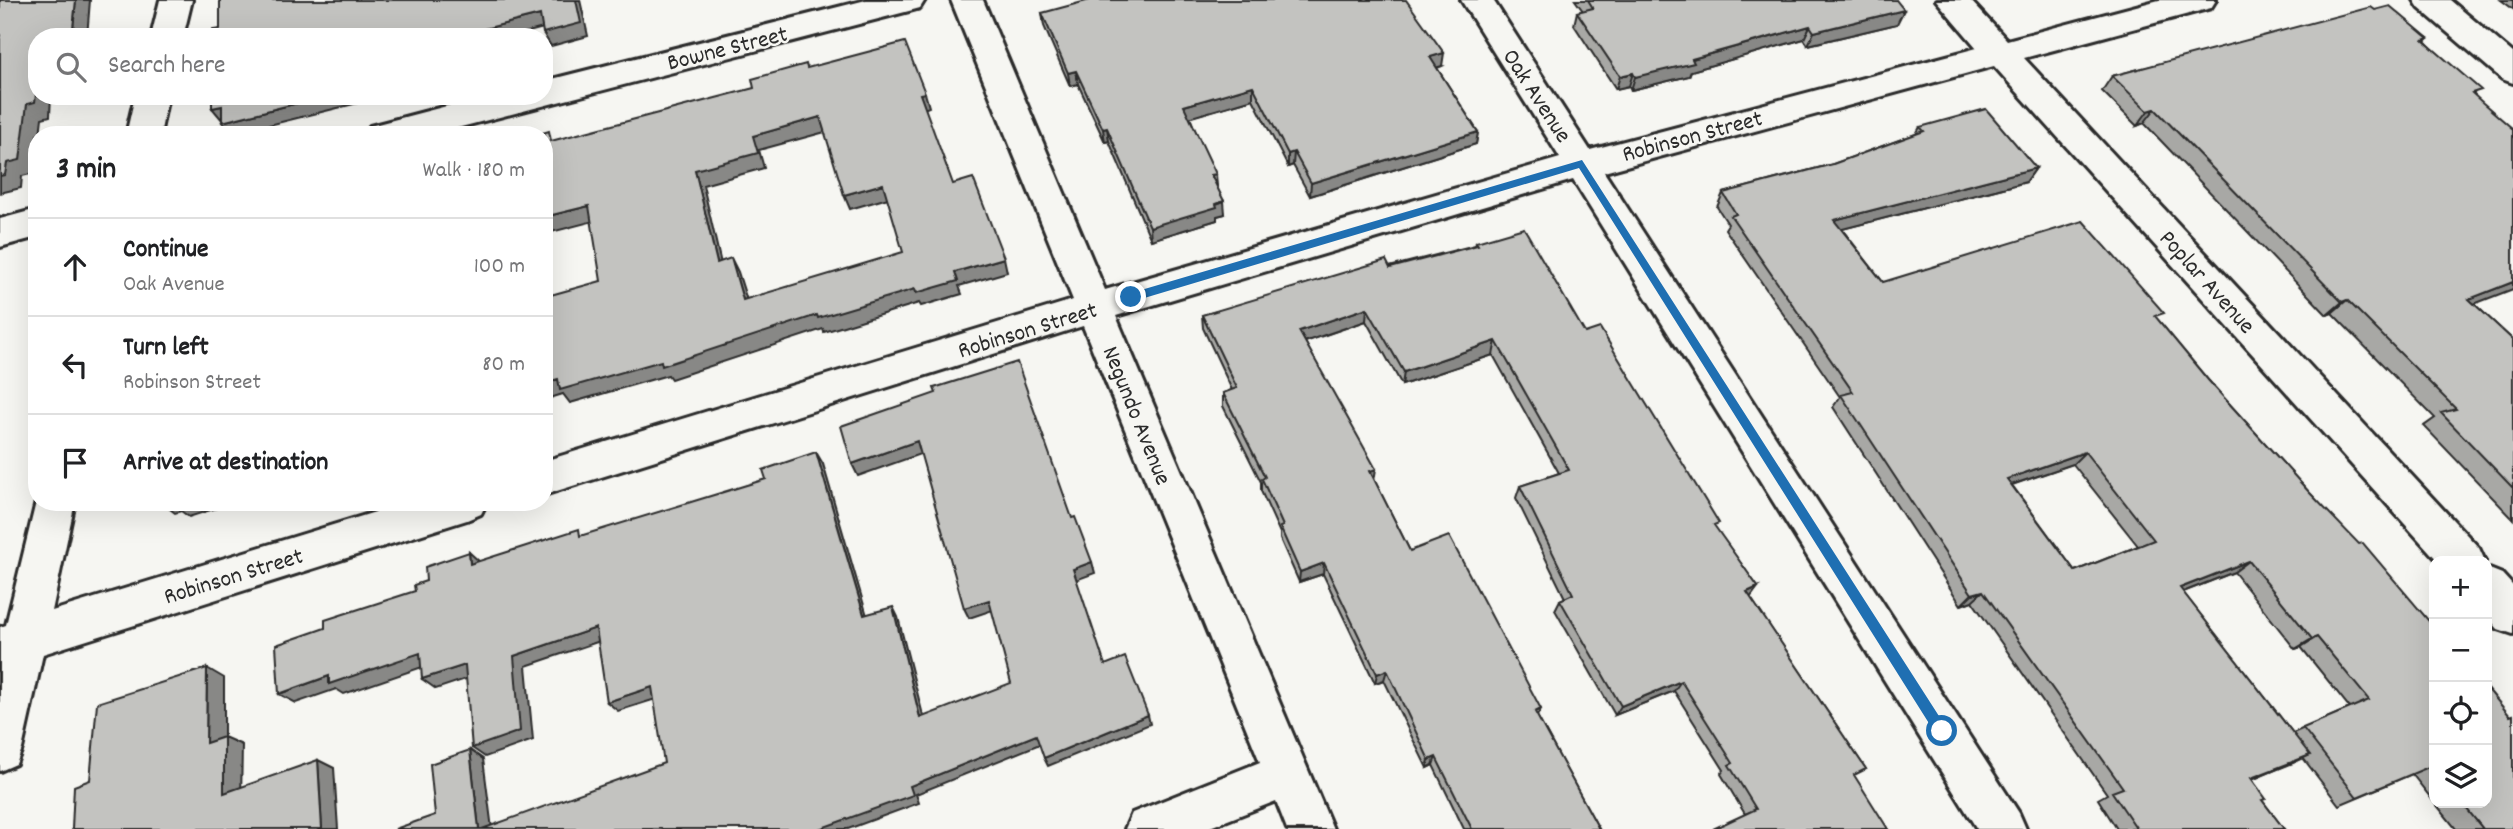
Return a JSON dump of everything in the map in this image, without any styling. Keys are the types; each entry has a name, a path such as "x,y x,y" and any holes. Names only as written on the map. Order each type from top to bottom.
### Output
{"street":[{"path":"169,28 176,0"},
{"name":"Bowne Street","path":"553,91 909,0"},
{"name":"Negundo Avenue","path":"967,0 1310,829"},
{"name":"Oak Avenue","path":"1477,0 2004,829"},
{"name":"Poplar Avenue","path":"1952,0 2459,556"},
{"name":"Robinson Street","path":"553,475 1094,308 1582,164 2002,55 2200,0"},
{"path":"2430,0 2513,71"},
{"path":"145,126 150,105"},
{"path":"417,126 498,105"},
{"path":"0,233 28,225"},
{"path":"0,749 12,643 52,511"},
{"name":"Robinson Street","path":"12,643 438,511"},
{"path":"2492,592 2513,615"},
{"path":"1147,829 1287,774"}],"building":[{"path":"0,0 76,0 73,28 28,28 28,104 20,160 7,163 5,175 0,176"},
{"path":"220,0 576,0 581,23 553,30 553,28 542,28 540,15 488,28 220,28"},
{"path":"1090,0 1406,0 1444,53 1430,57 1478,132 1311,183 1294,152 1288,154 1253,86 1184,106 1216,174 1211,175 1224,201 1216,204 1217,207 1150,227 1107,128 1103,129 1076,71 1068,73 1042,13"},
{"path":"1588,0 1896,0 1904,10 1814,32 1810,26 1692,59 1694,63 1635,77 1633,73 1620,76 1577,12 1593,8"},
{"path":"2390,6 2428,38 2423,40 2481,90 2472,93 2513,129 2513,282 2469,299 2513,340 2513,488 2441,413 2456,409 2347,300 2342,302 2155,109 2148,111 2112,76 2371,7 2375,10"},
{"path":"905,42 925,93 920,94 953,184 973,178 1004,258 955,272 958,281 916,293 915,289 818,318 817,315 662,366 661,361 560,390 558,379 553,380 553,294 601,281 589,206 553,215 553,140 754,88 752,79 806,64 807,68","holes":["820,117 844,195 883,184 903,252 743,300 731,258 717,263 695,170 758,153 753,136"]},
{"path":"212,105 290,105 222,122 222,106 212,108"},
{"path":"1986,109 2036,168 1834,220 1883,282 2083,221 2164,313 2155,316 2208,380 2309,492 2359,544 2363,543 2429,621 2429,767 2357,797 2303,728 2369,700 2317,637 2312,639 2249,561 2180,588 2310,755 2251,778 2266,799 2262,800 2284,829 2137,829 2112,792 2123,788 1983,591 1972,594 1841,395 1853,392 1731,216 1736,214 1723,193 1833,164 1924,131 1920,127","holes":["2085,452 2154,540 2075,571 2007,479"]},
{"path":"1524,228 1585,333 1600,328 1719,523 1714,525 1758,587 1747,592 1866,769 1854,775 1888,829 1713,829 1756,809 1729,765 1733,763 1681,681 1621,706 1560,600 1573,594 1520,486 1569,470 1496,341 1404,372 1367,308 1299,331 1376,469 1370,471 1410,551 1449,536 1541,709 1535,712 1599,829 1472,829 1436,757 1429,760 1387,670 1377,674 1324,563 1300,572 1262,479 1265,477 1223,393 1237,388 1202,315 1386,260 1390,268 1478,245 1476,242"},
{"path":"1017,362 1072,518 1075,517 1092,562 1073,569 1105,665 1125,657 1148,715 1044,758 1036,735 910,786 913,795 819,829 482,829 664,763 652,687 607,702 596,628 514,656 520,731 472,748 465,665 422,679 420,653 329,684 329,676 279,694 276,645 325,628 325,620 415,591 414,585 426,581 425,567 469,552 470,564 579,529 580,536 766,479 763,470 816,452 864,615 893,607 920,718 1011,683 989,600 964,608 917,441 852,464 841,426 936,393 934,388"},
{"path":"207,668 206,743 224,737 224,793 318,760 322,829 72,829 74,786 90,780 97,703"},
{"path":"2492,694 2510,716 2513,715 2513,829 2483,829 2466,808 2492,808"},
{"path":"470,750 479,829 395,829 435,815 430,764"}],"route":[{"path":"1131,297 1582,164 1942,731"}]}
